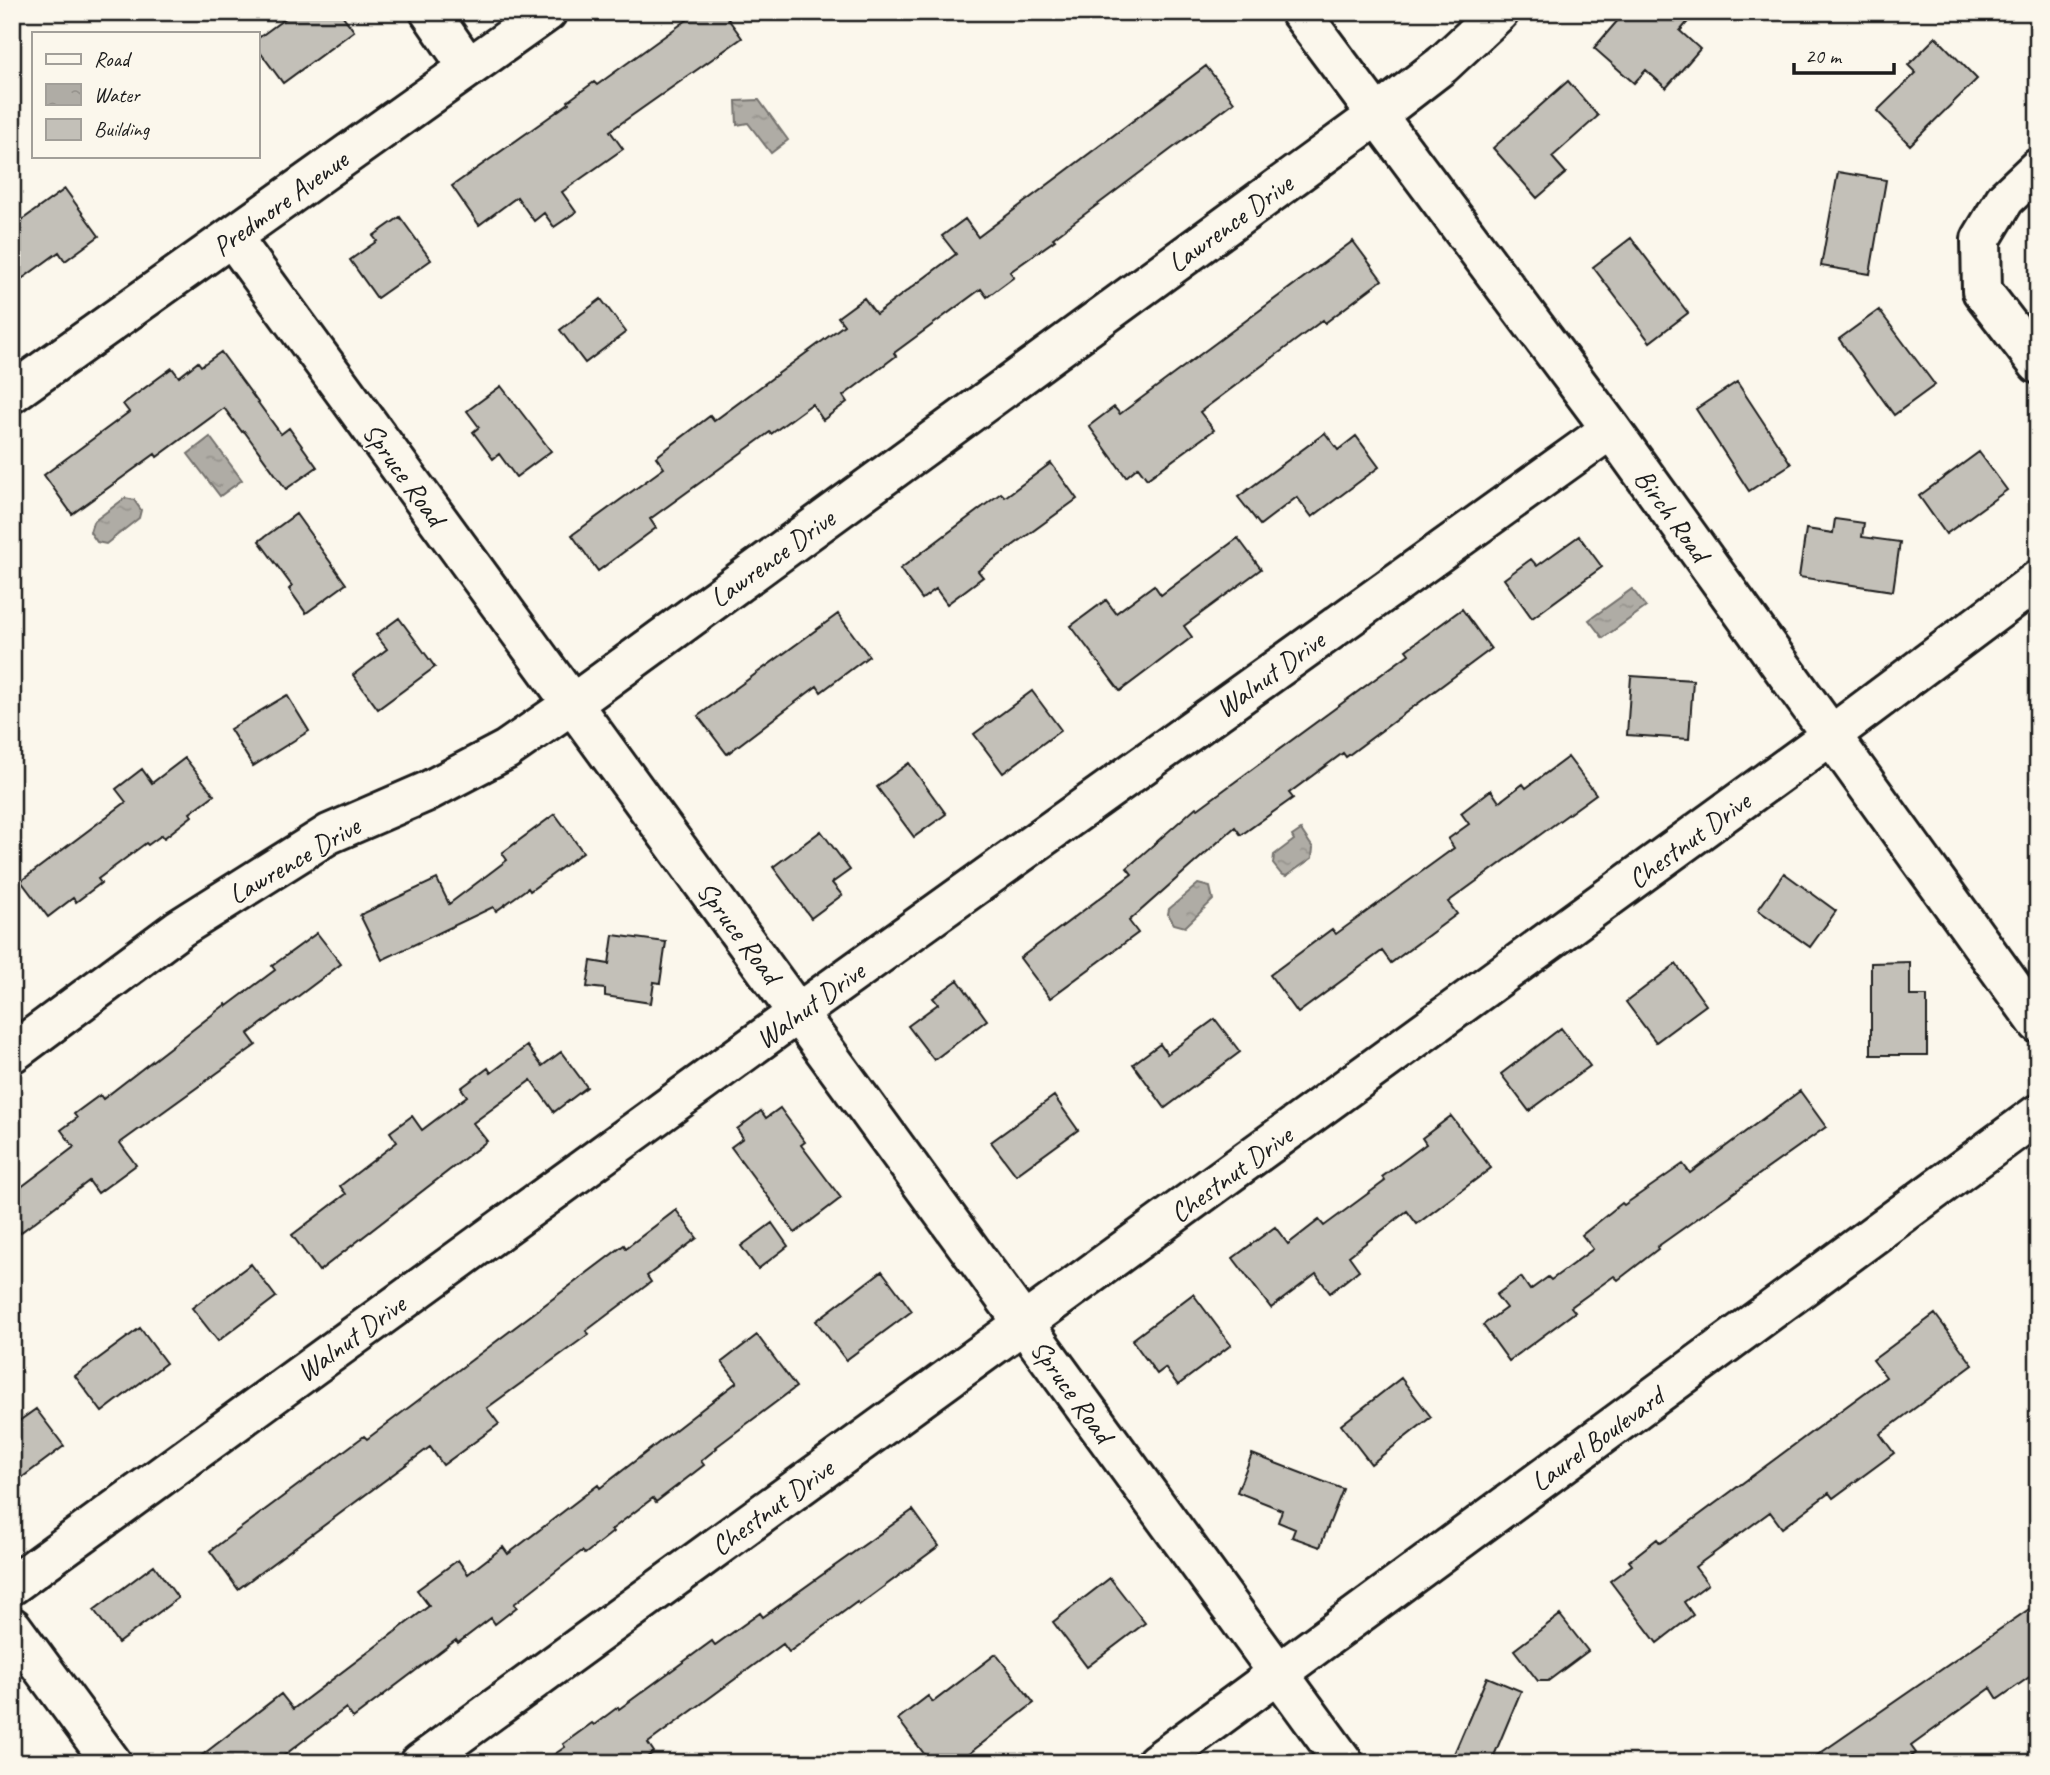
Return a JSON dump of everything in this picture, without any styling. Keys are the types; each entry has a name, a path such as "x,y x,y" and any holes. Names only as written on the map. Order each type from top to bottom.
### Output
{"street":[{"path":"430,12 468,67"},
{"name":"Predmore Avenue","path":"12,393 547,12"},
{"name":"Birch Road","path":"1300,12 1611,429 2038,1023"},
{"name":"Lawrence Drive","path":"12,1053 180,928 329,834 426,792 506,750 571,705 1376,117 1442,65 1499,12"},
{"path":"2038,168 2004,199 1981,239 1982,291 2038,364"},
{"name":"Spruce Road","path":"232,237 1344,1763"},
{"name":"Walnut Drive","path":"12,1585 799,1012 1611,429"},
{"name":"Chestnut Drive","path":"420,1763 1830,736 2038,580"},
{"name":"Laurel Boulevard","path":"1156,1763 2038,1114"},
{"path":"12,1627 112,1763"}],"water":[{"path":"759,100 788,140 771,153 748,123 737,125 736,101"},
{"path":"210,437 242,480 220,496 188,454"},
{"path":"125,498 134,500 141,510 139,518 106,544 97,542 90,532 93,522"},
{"path":"1632,589 1646,607 1603,638 1589,620"},
{"path":"1301,830 1313,848 1312,858 1286,876 1273,864 1274,855 1294,840 1292,836"},
{"path":"1198,884 1210,887 1213,900 1185,927 1174,924 1168,914 1169,909"}],"building":[{"path":"294,12 340,12 354,31 283,83 259,51 259,38"},
{"path":"698,12 723,12 742,38 610,131 623,149 562,192 576,212 554,227 544,213 534,221 517,197 479,225 452,186 569,103 568,101 594,82 597,85"},
{"path":"1625,12 1696,12 1680,31 1700,49 1666,88 1646,70 1634,83 1594,48"},
{"path":"1936,37 1977,79 1910,145 1877,111 1916,73 1908,65"},
{"path":"1206,66 1234,102 1053,238 1055,240 1010,272 1014,277 987,297 981,289 894,353 896,356 843,396 847,402 823,420 812,404 771,434 770,432 650,519 656,528 598,571 572,535 664,468 656,457 710,416 714,421 844,325 838,317 864,298 876,314 956,254 942,236 965,219 978,237"},
{"path":"1568,81 1598,116 1552,157 1566,173 1537,198 1493,148"},
{"path":"1838,172 1886,180 1870,274 1821,266"},
{"path":"65,189 99,236 65,261 59,252 12,286 12,227"},
{"path":"400,217 431,260 377,298 350,260 377,241 373,236"},
{"path":"1631,238 1688,313 1650,342 1593,267"},
{"path":"1353,241 1382,280 1325,323 1323,320 1200,412 1214,430 1147,479 1138,467 1126,477 1089,426 1114,407 1120,414"},
{"path":"601,299 626,332 585,363 560,330"},
{"path":"1879,310 1935,385 1894,415 1839,339"},
{"path":"221,352 281,434 289,428 317,467 286,489 224,408 72,514 44,475 129,412 123,404 172,368 179,377 198,362 201,366"},
{"path":"1737,382 1791,464 1749,491 1696,409"},
{"path":"501,386 551,451 516,477 499,454 493,459 473,432 479,427 467,411"},
{"path":"1325,433 1338,450 1356,436 1379,467 1312,517 1297,497 1260,525 1238,497"},
{"path":"1979,452 2007,490 1946,534 1919,496"},
{"path":"1051,463 1077,499 978,571 983,577 947,604 936,589 922,599 900,569 1001,493 1005,497"},
{"path":"296,514 346,584 306,613 289,589 292,586 259,541"},
{"path":"1835,519 1864,523 1862,537 1900,542 1893,591 1799,577 1806,529 1833,533"},
{"path":"1579,536 1602,567 1532,618 1504,579 1531,559 1537,566"},
{"path":"1238,538 1261,569 1184,626 1192,637 1120,691 1071,626 1106,600 1116,613 1154,585 1161,595"},
{"path":"1462,609 1491,649 1346,757 1343,753 1289,793 1293,798 1241,835 1235,827 1129,921 1138,933 1050,998 1020,958 1132,874 1127,868 1196,807 1198,809 1409,654 1406,650"},
{"path":"838,614 869,656 821,692 817,686 727,754 698,716"},
{"path":"399,618 435,667 378,709 353,675 387,649 376,635"},
{"path":"1631,676 1693,680 1689,739 1627,735"},
{"path":"1032,691 1061,730 1003,773 974,734"},
{"path":"287,695 309,731 253,766 230,729"},
{"path":"1568,757 1596,794 1448,902 1457,914 1391,963 1382,951 1298,1013 1270,975 1332,929 1336,934 1454,848 1448,839 1469,824 1461,813 1491,790 1499,802 1523,784 1526,788"},
{"path":"185,758 214,795 164,838 162,835 148,845 146,843 98,879 101,883 76,902 73,898 48,917 21,881 126,802 116,789 142,769 152,783"},
{"path":"909,763 946,814 914,837 877,787"},
{"path":"555,814 583,852 530,891 528,888 496,911 493,907 382,960 360,915 437,879 449,904 507,860 502,853"},
{"path":"821,831 850,870 832,883 842,895 811,918 773,867"},
{"path":"1784,873 1836,911 1810,947 1758,910"},
{"path":"317,933 341,964 248,1034 256,1045 120,1143 136,1165 98,1193 89,1181 12,1239 12,1194 74,1147 61,1130 77,1118 74,1114 100,1095 103,1099 226,1004 227,1006 275,970 272,966"},
{"path":"613,935 666,942 660,983 654,982 651,1003 605,996 605,989 587,987 591,961 609,964"},
{"path":"1910,962 1910,996 1927,996 1927,1055 1871,1055 1871,963"},
{"path":"1676,964 1706,1005 1656,1042 1626,1002"},
{"path":"958,980 987,1020 934,1060 908,1026 938,1004 933,998"},
{"path":"1215,1019 1240,1052 1165,1108 1133,1064 1160,1044 1167,1054"},
{"path":"1561,1028 1590,1066 1529,1111 1501,1074"},
{"path":"527,1046 542,1066 561,1052 587,1087 554,1112 531,1080 473,1123 487,1141 319,1271 292,1235 346,1194 340,1186 397,1142 390,1132 412,1116 422,1130 467,1096 461,1088 488,1068 491,1073"},
{"path":"1800,1091 1826,1127 1657,1247 1658,1249 1618,1280 1614,1276 1571,1307 1575,1312 1509,1361 1483,1325 1506,1308 1496,1295 1521,1277 1530,1290 1548,1277 1551,1280 1593,1249 1582,1235 1622,1203 1624,1205 1683,1164 1690,1173"},
{"path":"1054,1096 1078,1130 1016,1175 991,1142"},
{"path":"780,1108 805,1142 801,1145 841,1198 795,1233 731,1147 743,1138 737,1129 761,1111 766,1118"},
{"path":"1451,1116 1491,1168 1417,1224 1407,1211 1349,1256 1359,1270 1330,1293 1316,1274 1271,1308 1233,1258 1275,1227 1288,1244 1319,1220 1324,1226 1385,1181 1382,1177 1426,1144 1422,1138"},
{"path":"676,1210 697,1238 647,1276 651,1282 586,1331 589,1334 487,1408 499,1424 443,1465 430,1447 238,1589 210,1551 364,1436 367,1439 624,1245 626,1248"},
{"path":"772,1223 788,1246 758,1269 741,1246"},
{"path":"251,1264 276,1297 218,1341 192,1308"},
{"path":"882,1271 912,1311 846,1360 816,1321"},
{"path":"1193,1294 1231,1345 1178,1385 1165,1368 1157,1374 1132,1340"},
{"path":"1935,1314 1973,1365 1880,1434 1894,1453 1833,1498 1829,1493 1782,1528 1770,1512 1695,1567 1708,1584 1684,1602 1693,1615 1657,1643 1610,1581 1632,1565 1629,1561 1657,1539 1660,1543 1671,1536 1886,1377 1873,1360"},
{"path":"140,1328 166,1363 102,1412 75,1376"},
{"path":"757,1335 796,1387 716,1447 701,1461 704,1465 656,1502 653,1498 585,1554 582,1551 514,1604 517,1607 495,1624 491,1618 458,1643 456,1640 353,1718 346,1708 274,1763 192,1763 281,1694 293,1709 429,1606 417,1590 458,1560 468,1574 503,1547 508,1554 598,1485 600,1488 737,1382 722,1362"},
{"path":"1401,1378 1431,1417 1371,1464 1341,1425"},
{"path":"36,1409 64,1446 12,1485 12,1426"},
{"path":"1252,1454 1343,1489 1320,1547 1292,1537 1295,1529 1278,1522 1282,1510 1237,1492"},
{"path":"913,1510 939,1546 789,1652 783,1644 648,1743 654,1752 639,1763 542,1763 592,1723 594,1725 618,1707 619,1709 712,1641 715,1645 760,1613 763,1617"},
{"path":"154,1565 178,1598 118,1643 94,1610"},
{"path":"1110,1578 1145,1623 1087,1667 1053,1622"},
{"path":"2038,1603 2038,1671 1998,1699 1991,1688 1911,1746 1916,1753 1902,1763 1806,1763"},
{"path":"1560,1615 1588,1651 1548,1681 1538,1681 1514,1650"},
{"path":"996,1654 1034,1703 957,1763 931,1763 898,1719 928,1696 933,1702"},
{"path":"1487,1677 1521,1691 1491,1763 1450,1763"}]}
